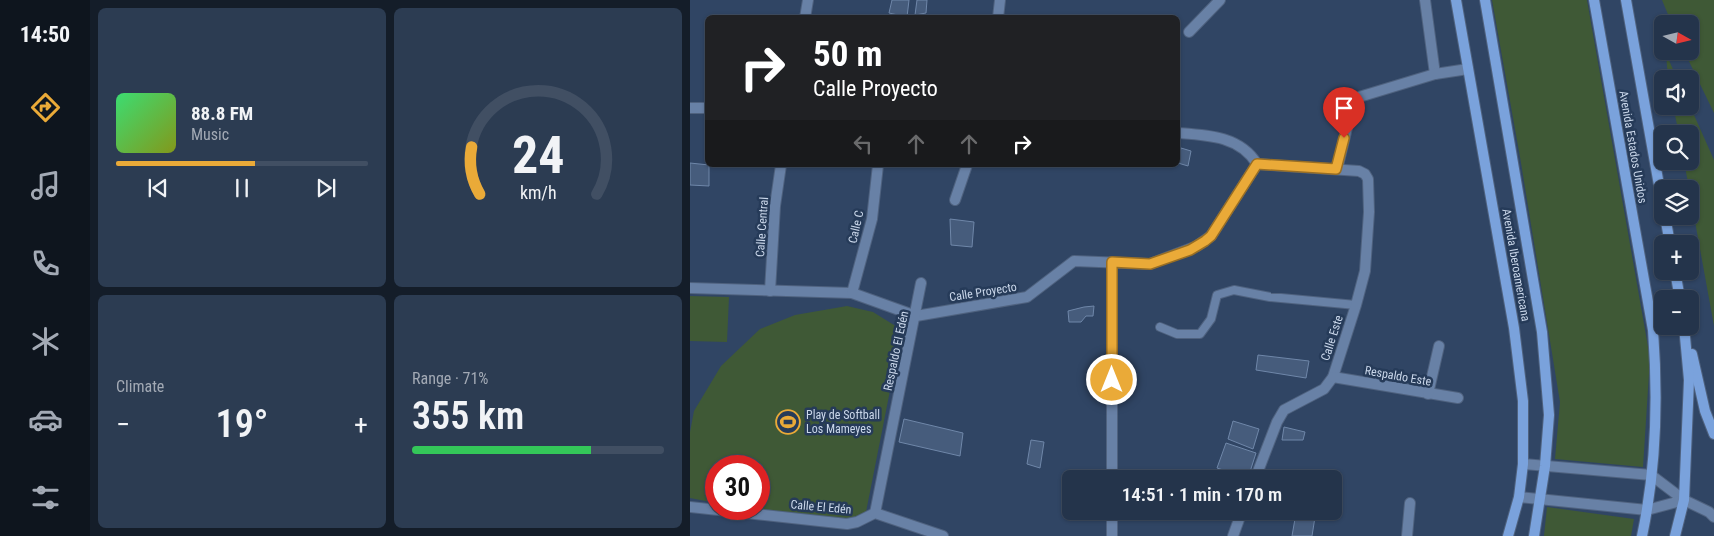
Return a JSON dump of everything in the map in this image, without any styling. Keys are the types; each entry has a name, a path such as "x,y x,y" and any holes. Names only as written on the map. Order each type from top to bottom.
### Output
{"street":[{"path":"806,15 808,0"},
{"path":"998,15 1000,0"},
{"path":"1189,32 1220,0"},
{"path":"1425,0 1435,74"},
{"name":"Avenida Iberoamericana","path":"1456,0 1514,328 1523,401 1523,464 1519,497 1508,536"},
{"name":"Avenida Iberoamericana","path":"1484,0 1542,332 1549,416 1545,466 1534,536"},
{"name":"Avenida Estados Unidos","path":"1594,0 1653,330 1656,374 1651,475 1642,536"},
{"name":"Avenida Estados Unidos","path":"1626,0 1658,180"},
{"path":"1180,133 1203,134 1232,142 1249,152 1257,164 1336,169 1352,107 1362,95 1435,74 1468,68"},
{"path":"690,108 705,108"},
{"name":"Calle Proyecto","path":"916,316 1027,297 1074,261 1150,264 1190,250 1211,236 1257,164"},
{"name":"Calle Central","path":"770,291 774,206 781,167"},
{"name":"Calle C","path":"852,292 872,220 878,167"},
{"path":"955,200 966,167"},
{"name":"Calle Este","path":"1258,470 1277,422 1284,410 1324,389 1332,377 1356,305 1365,271 1368,181 1366,174 1359,171 1336,169"},
{"path":"1112,262 1112,470"},
{"name":"Respaldo El Edén","path":"875,513 916,316 921,282"},
{"path":"690,288 852,292 916,316"},
{"path":"1675,536 1684,500 1689,380 1685,335"},
{"path":"1686,335 1705,411 1714,434"},
{"path":"1428,394 1439,346"},
{"name":"Respaldo Este","path":"1332,377 1458,398"},
{"path":"1523,464 1651,475 1684,500 1709,512 1714,517"},
{"path":"1519,497 1647,510 1684,500"},
{"path":"1407,536 1410,503"},
{"name":"Calle El Edén","path":"690,507 847,524 875,513"},
{"path":"875,513 943,536"},
{"path":"1112,520 1112,536"},
{"path":"1233,536 1239,520"}],"lane":[{"path":"1160,327 1177,334 1200,334 1211,319 1217,295 1234,290 1270,297 1356,305"}],"green space":[{"path":"1492,0 1587,0 1650,358 1643,467 1555,459 1560,402"},
{"path":"1662,0 1714,0 1714,113 1699,82 1699,70 1693,70 1688,60 1699,60 1699,15 1668,15"},
{"path":"1667,60 1669,60 1673,70 1667,70"},
{"path":"1675,115 1694,115 1698,125 1677,125"},
{"path":"1699,126 1714,160 1714,326 1699,235 1696,225 1699,225 1699,180 1687,180 1686,170 1699,170"},
{"path":"690,296 729,297 727,342 690,341"},
{"name":"Play de Softball Los Mameyes","path":"847,306 873,312 902,330 866,512 845,524 770,512 770,455 705,455 705,501 690,498 690,432 694,411 721,366 760,329 795,315"},
{"path":"1547,507 1634,519 1631,536 1544,536"}],"building":[{"path":"892,0 909,0 907,15 889,13"},
{"path":"917,0 927,0 926,13 915,15"},
{"path":"1181,148 1191,151 1188,166 1180,164"},
{"path":"690,163 705,165 705,167 709,167 709,186 690,185"},
{"path":"950,219 974,222 972,247 951,245"},
{"path":"1094,306 1093,316 1086,316 1081,322 1069,322 1068,311"},
{"path":"1258,355 1309,361 1306,378 1256,370"},
{"path":"904,419 963,433 960,456 899,442"},
{"path":"1233,421 1259,429 1253,449 1228,439"},
{"path":"1284,427 1305,432 1303,440 1282,440"},
{"path":"1031,440 1044,442 1040,468 1027,464"},
{"path":"1226,443 1256,453 1251,470 1223,470 1217,468"},
{"path":"1295,520 1315,520 1312,536 1292,536"}],"place":[{"name":"Play de Softball Los Mameyes","path":"788,422"}],"route":[{"path":"1112,380 1112,262 1150,264 1190,250 1211,236 1257,164 1336,169 1344,138"}]}
